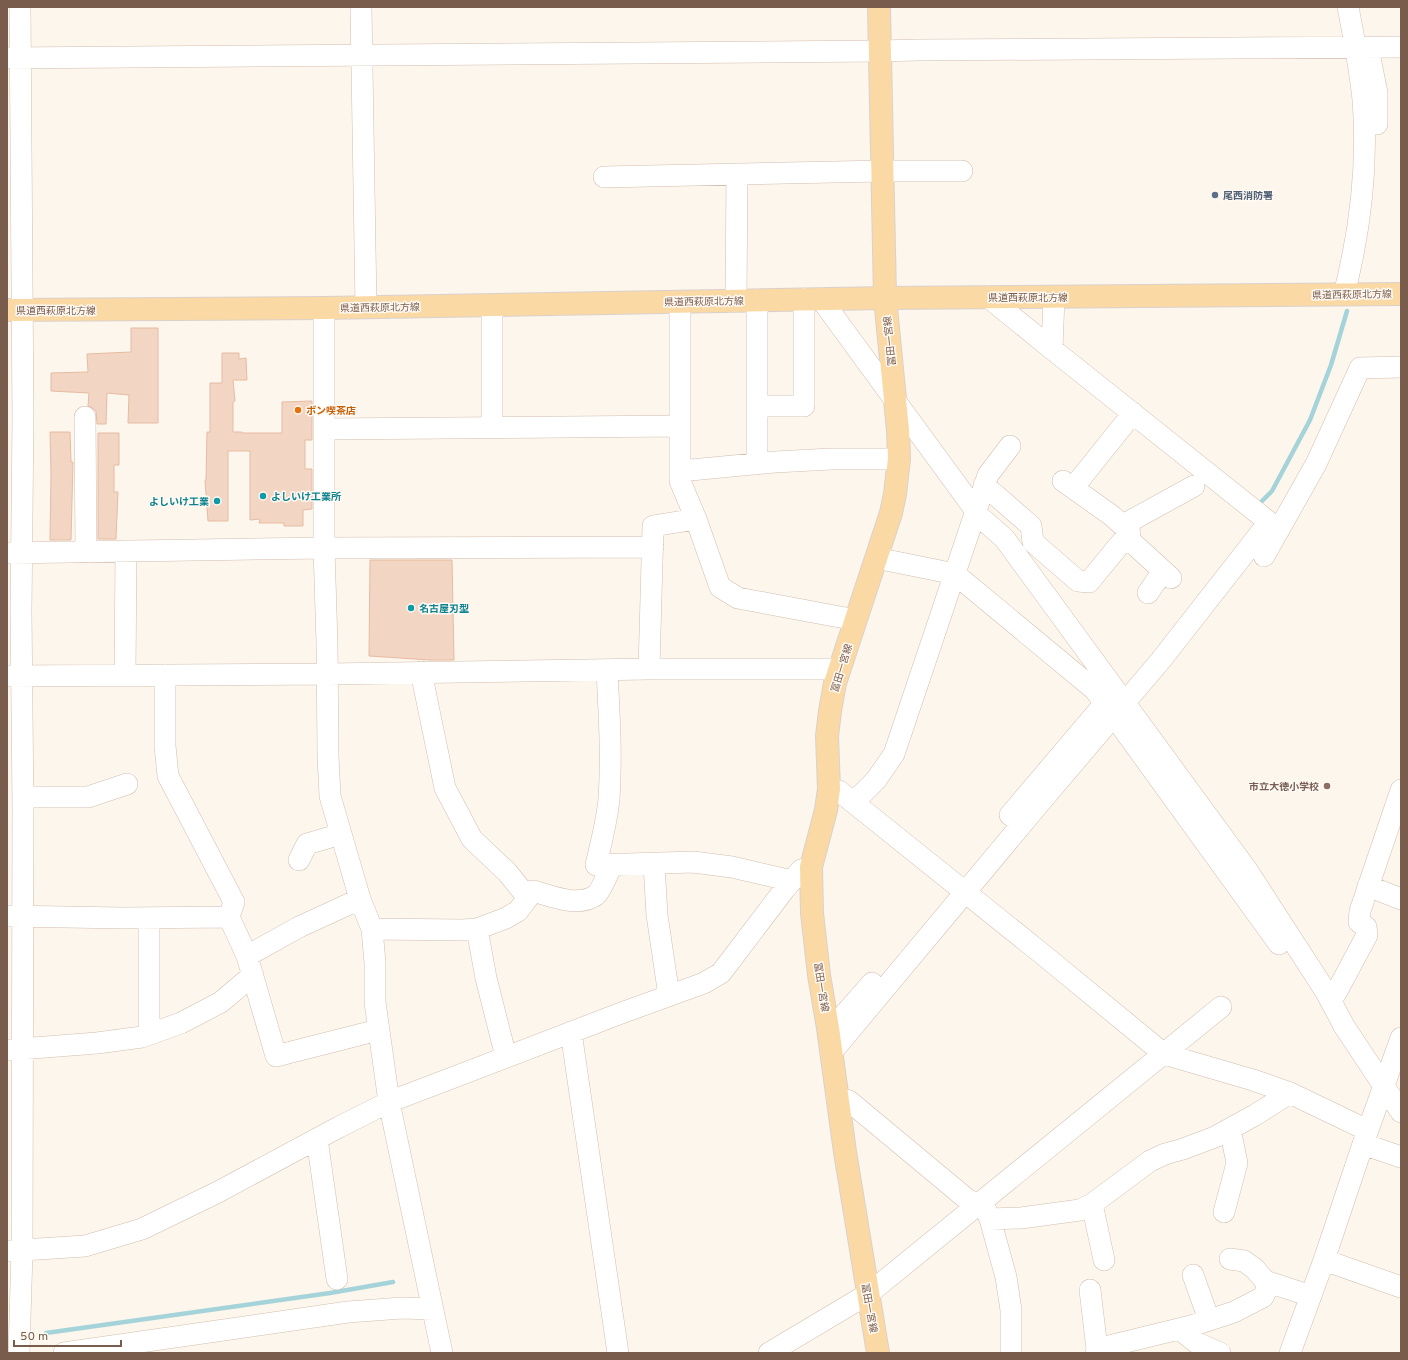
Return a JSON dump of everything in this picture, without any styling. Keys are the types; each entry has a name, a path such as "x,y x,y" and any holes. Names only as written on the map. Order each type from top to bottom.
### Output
{"main road":[{"name":"冨田一宮線","path":"878,1353 819,975 812,913 811,867 826,810 829,789 827,736 834,690 891,513 899,459 898,430 885,298 879,7"},
{"name":"県道西萩原北方線","path":"14,310 324,308 885,298 1401,294"}],"street":[{"path":"19,1353 14,1251 15,916 23,797 15,758 14,553 23,418 14,310 14,58 20,7"},
{"path":"361,7 366,307"},
{"path":"1348,7 1377,93 1377,128 1373,196 1361,277 1352,294"},
{"path":"1360,7 1361,48"},
{"path":"14,58 1401,47"},
{"path":"604,177 883,171 962,171"},
{"path":"737,175 757,406 757,464"},
{"path":"988,297 1274,526"},
{"path":"1052,348 1054,297"},
{"path":"757,406 804,406 813,299"},
{"path":"813,299 895,399 981,518 1004,538 1070,629 1115,707 1309,985 1401,1112"},
{"path":"680,302 680,481 696,519 720,587 738,598 856,620"},
{"path":"492,305 492,428"},
{"path":"324,308 324,548 330,796 360,899 372,929 375,963 375,1002 389,1102 442,1353"},
{"path":"830,1042 1115,707 1161,660 1274,526 1316,464 1360,368 1401,367"},
{"path":"1133,413 1068,484 1124,531 1167,575 1148,593"},
{"path":"85,417 86,552"},
{"path":"325,429 680,426"},
{"path":"854,802 876,780 894,754 917,682 956,574 984,485 988,475 1010,446"},
{"path":"680,471 831,459 899,459"},
{"path":"984,485 1031,526 1033,542 1078,581 1089,582 1124,531 1194,486"},
{"path":"649,669 653,526 696,519"},
{"path":"1264,556 1274,526"},
{"path":"14,553 324,548 653,547"},
{"path":"125,675 126,551"},
{"path":"876,558 956,574 1115,707 1247,870 1329,998 1344,1026 1383,1089"},
{"path":"14,676 328,674 649,669 840,669"},
{"path":"607,670 610,742 609,799 604,833 596,865 693,862 732,867 792,881"},
{"path":"421,672 445,788 472,839 507,872 528,898"},
{"path":"165,675 165,746 168,776 234,902 229,917 250,966 276,1056 378,1030"},
{"path":"23,797 88,797 127,784"},
{"path":"829,789 839,791 854,802 1164,1054 1253,1080 1290,1093 1401,1157"},
{"path":"1329,998 1336,993 1367,935 1366,927 1359,922 1360,911 1401,790"},
{"path":"299,860 306,844 341,834"},
{"path":"654,864 657,915 669,996"},
{"path":"372,929 462,930 478,928 506,918 518,911 533,891 558,898 582,901 597,894 612,865"},
{"path":"14,1251 85,1246 142,1229 218,1192 389,1102 704,983 721,973 792,881 802,870 811,867"},
{"path":"1368,886 1401,899"},
{"path":"15,1049 97,1043 142,1037 181,1023 221,1002 250,966 299,927 360,899"},
{"path":"15,916 149,918 229,917"},
{"path":"149,918 149,1034"},
{"path":"478,928 488,985 506,1057"},
{"path":"769,1353 868,1294 984,1212 1164,1054 1221,1007"},
{"path":"571,1032 618,1353"},
{"path":"1290,1353 1401,1038"},
{"path":"837,1097 849,1102 984,1212 1021,1218 1080,1210 1092,1204 1150,1161 1165,1154 1215,1137 1255,1115 1290,1093"},
{"path":"1224,1212 1237,1163 1230,1129"},
{"path":"317,1139 337,1279"},
{"path":"1092,1204 1104,1260"},
{"path":"984,1212 1006,1277 1011,1310 1011,1353"},
{"path":"1090,1290 1097,1351 1179,1329 1234,1312 1263,1297 1267,1289 1265,1281 1255,1268 1244,1261 1230,1259"},
{"path":"1324,1260 1401,1287"},
{"path":"1193,1275 1208,1320"},
{"path":"1265,1281 1311,1296"},
{"path":"64,1353 113,1350 348,1312 402,1308 433,1309"},
{"path":"1179,1329 1197,1343 1220,1353"}],"building":[{"path":"131,328 158,328 158,423 128,423 129,395 107,393 106,424 97,424 96,411 88,406 89,393 51,391 51,373 88,372 87,354 131,352"},
{"path":"222,353 239,353 239,359 246,358 247,380 233,380 235,401 233,402 233,432 282,433 282,402 312,401 312,440 305,440 305,469 312,469 312,509 303,510 303,526 284,526 284,523 259,523 260,519 250,520 250,451 228,451 228,521 208,521 205,480 207,432 210,432 210,383 222,383"},
{"path":"50,432 70,432 71,462 73,462 71,540 50,540"},
{"path":"98,433 119,433 119,465 114,465 114,492 118,492 116,539 98,539"},
{"name":"名古屋刃型","path":"370,560 452,560 454,660 369,656"}],"waterway":[{"path":"1260,503 1272,491 1310,420 1331,365 1347,311"},
{"path":"46,1333 330,1293 393,1282"}],"place":[{"name":"尾西消防署","path":"1215,195"},
{"name":"ボン喫茶店","path":"298,410"},
{"name":"よしいけ工業所","path":"263,496"},
{"name":"よしいけ工業","path":"217,501"},
{"name":"名古屋刃型","path":"411,608"},
{"name":"市立大徳小学校","path":"1327,786"}]}
